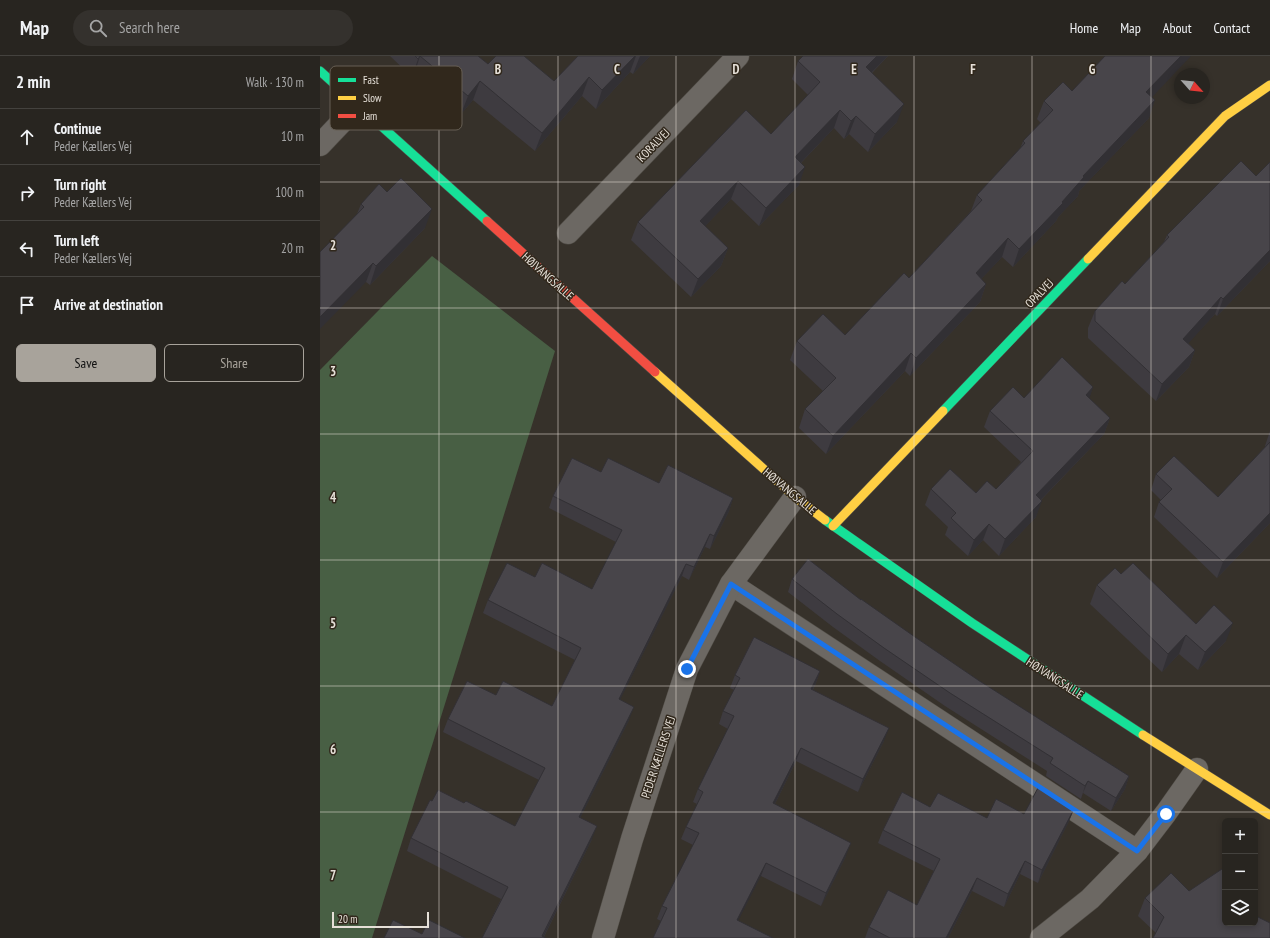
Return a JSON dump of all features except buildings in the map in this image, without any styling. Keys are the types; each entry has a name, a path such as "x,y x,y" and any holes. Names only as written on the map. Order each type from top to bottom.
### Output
{"street":[{"name":"KORALVEJ","path":"568,233 738,56"},
{"name":"HØJVANGSALLE","path":"320,70 330,79"},
{"name":"OPALVEJ","path":"833,526 1225,116 1270,85"},
{"path":"320,145 334,130"},
{"name":"HØJVANGSALLE","path":"386,130 795,497 833,526 977,626 1197,770 1270,815"},
{"name":"PEDER KÆLLERS VEJ","path":"603,938 632,839 687,669 731,584 795,497"},
{"path":"731,584 1137,851"},
{"path":"1041,938 1090,899 1137,851 1166,814 1197,770"}],"green space":[{"path":"432,256 555,351 372,938 320,938 320,370"}],"traffic: fast":[{"path":"320,71 330,80"},
{"path":"386,130 487,221"},
{"path":"943,411 1088,259"},
{"path":"825,520 972,623 1143,735"}],"traffic: slow":[{"path":"1088,259 1225,116 1270,85"},
{"path":"655,372 795,497 825,520"},
{"path":"833,526 943,411"},
{"path":"1143,735 1270,815"}],"traffic: jam":[{"path":"487,221 655,372"}],"route":[{"path":"687,669 731,584 1137,851 1166,814"}]}
